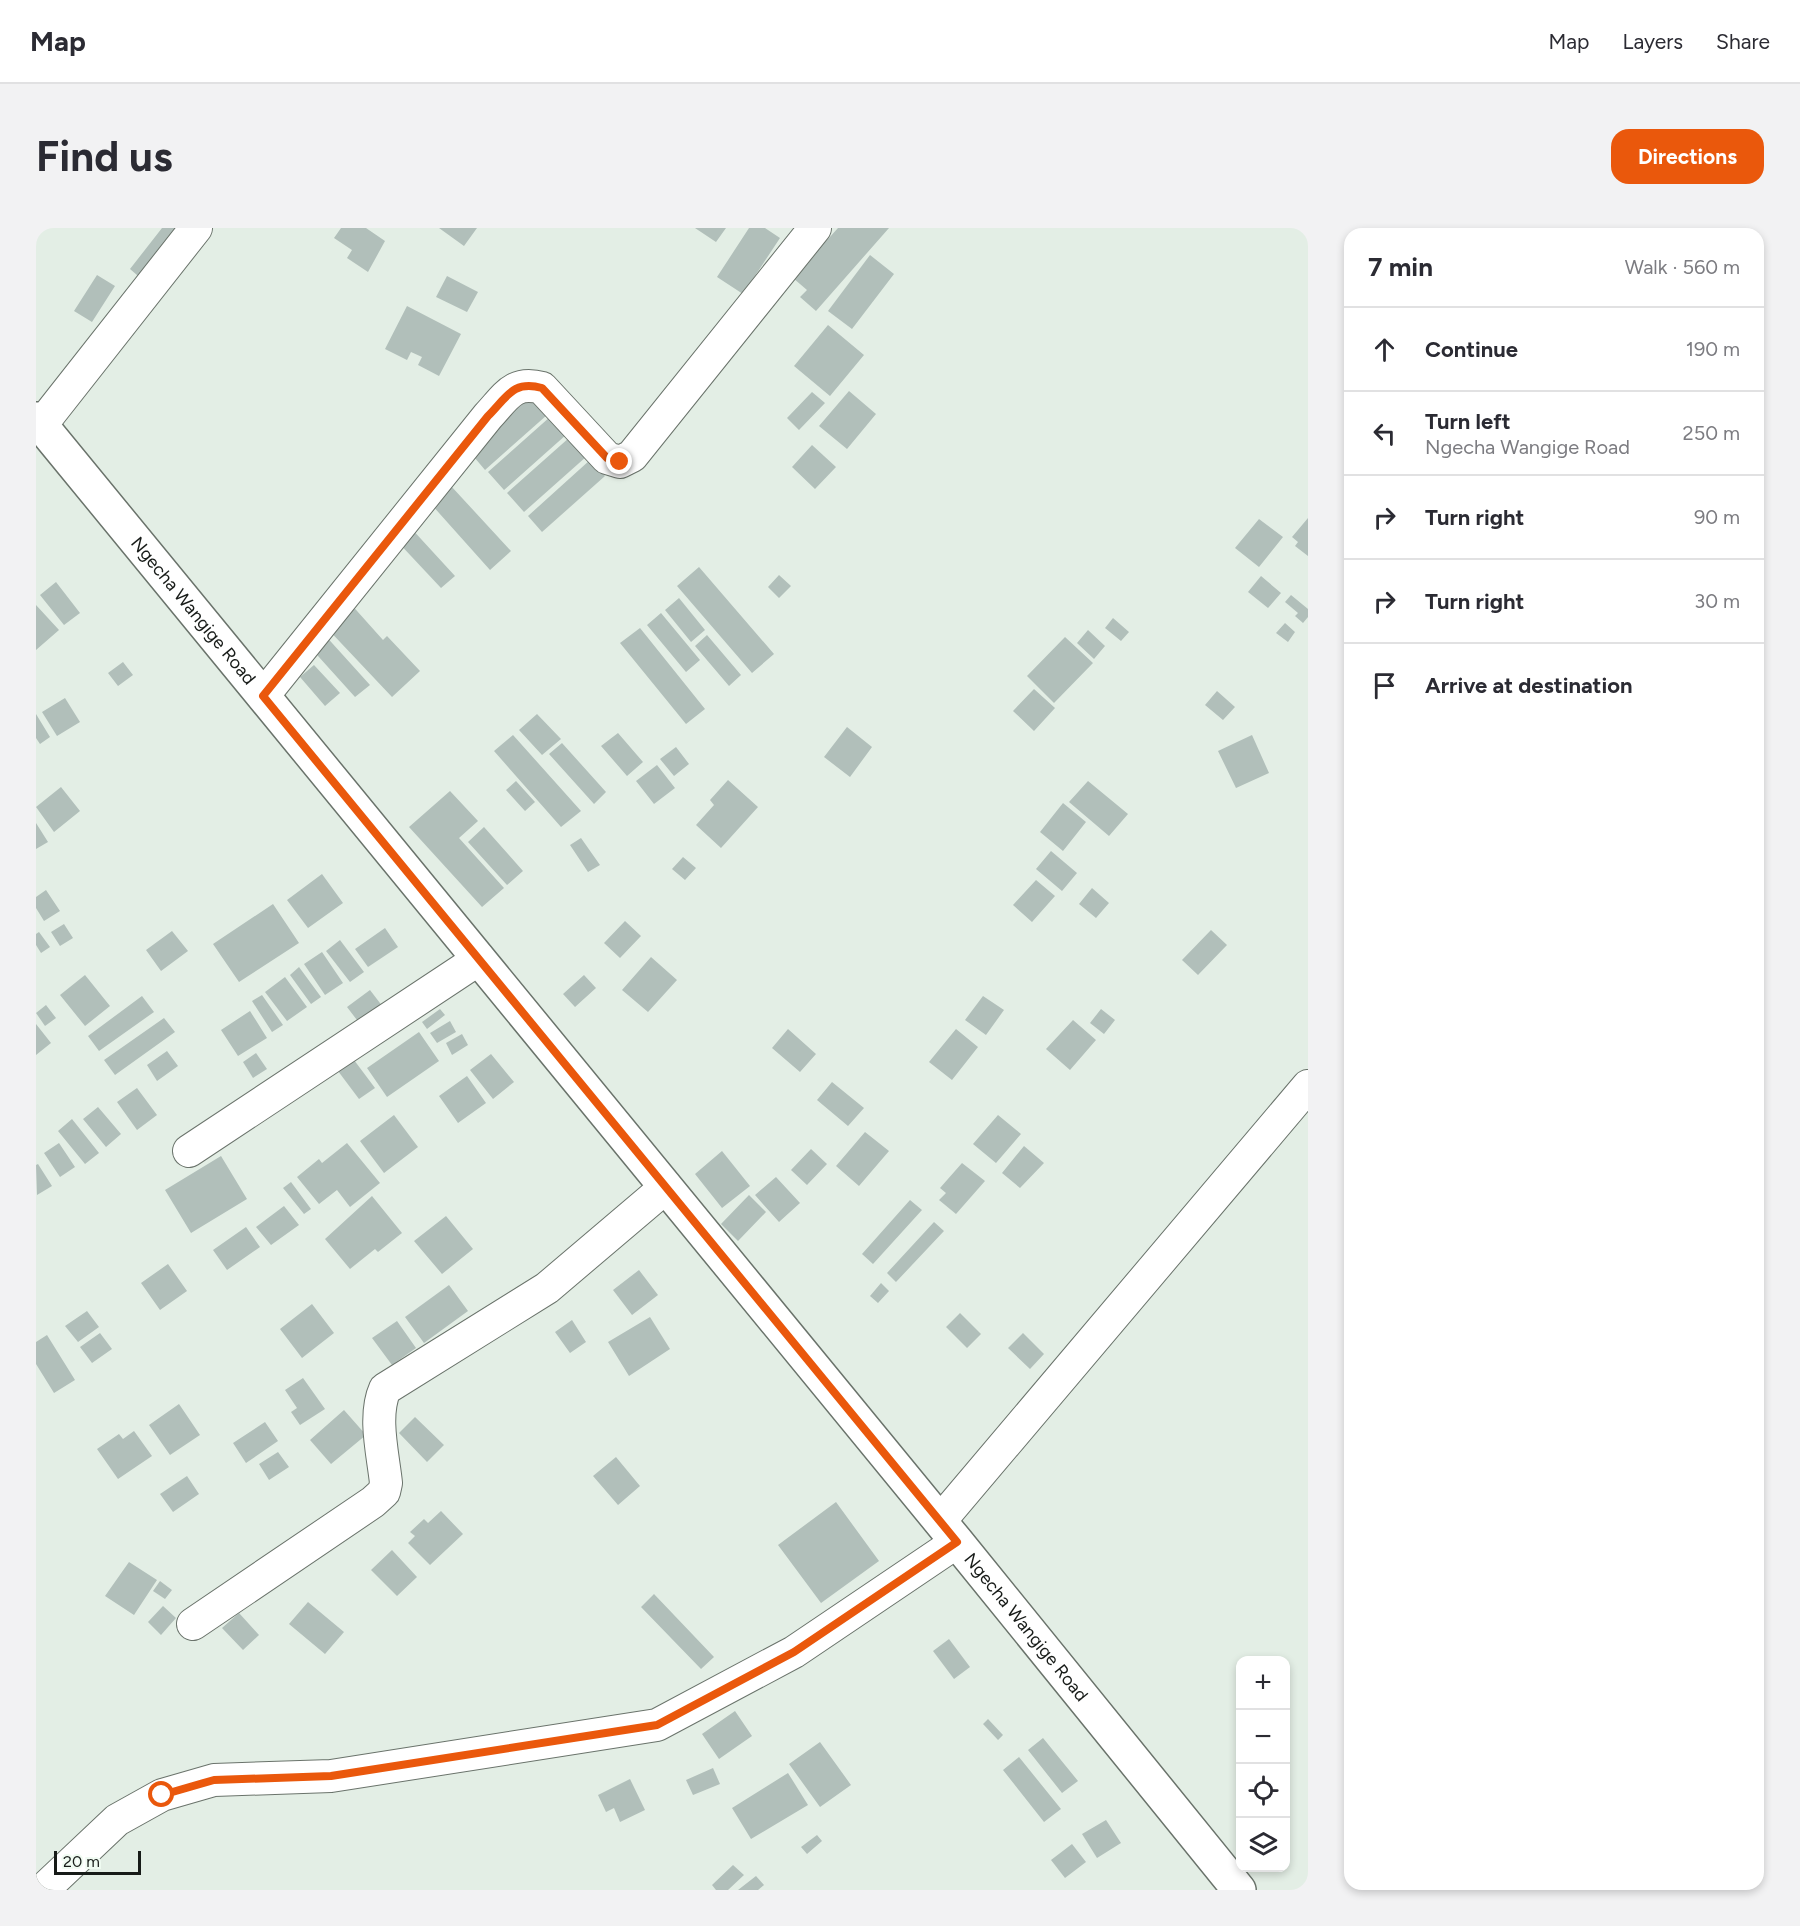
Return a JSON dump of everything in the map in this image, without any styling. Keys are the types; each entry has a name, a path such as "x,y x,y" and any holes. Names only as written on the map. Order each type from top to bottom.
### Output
{"street":[{"path":"38,422 196,228"},
{"path":"263,696 488,416 515,388 527,384 542,388 607,458 620,462 632,456 815,228"},
{"name":"Ngecha Wangige Road","path":"38,422 949,1532 1239,1890"},
{"path":"189,1151 479,959"},
{"path":"43,1890 117,1820 162,1795 214,1780 331,1776 657,1725 794,1652 949,1532 1308,1086"},
{"path":"193,1624 373,1502 384,1492 386,1483 380,1399 385,1389 547,1288 666,1187"}],"building":[{"path":"162,228 186,228 144,281 130,269"},
{"path":"341,228 366,228 385,241 368,272 347,258 352,250 334,238"},
{"path":"439,228 477,228 464,246"},
{"path":"695,228 726,228 716,242"},
{"path":"749,228 765,228 780,238 743,294 717,277"},
{"path":"838,228 889,228 816,311 800,297 807,290 793,278"},
{"path":"870,255 894,274 852,329 828,311"},
{"path":"97,275 115,286 92,322 74,311"},
{"path":"447,276 478,292 467,312 436,297"},
{"path":"407,306 461,334 439,376 418,365 422,357 411,352 407,360 385,349"},
{"path":"828,325 864,355 830,396 794,366"},
{"path":"849,391 876,414 847,449 819,426"},
{"path":"812,392 825,403 799,430 787,418"},
{"path":"530,397 547,415 485,470 469,451"},
{"path":"551,416 567,434 504,490 488,472"},
{"path":"570,437 587,456 524,512 507,493"},
{"path":"812,445 836,467 815,489 792,467"},
{"path":"590,460 605,476 542,532 528,516"},
{"path":"451,486 511,551 490,570 431,504"},
{"path":"1308,518 1308,556 1295,546 1298,542 1292,537"},
{"path":"1259,519 1283,537 1259,567 1235,548"},
{"path":"410,527 455,576 441,588 396,540"},
{"path":"699,567 774,654 752,673 677,586"},
{"path":"779,575 791,586 779,598 768,587"},
{"path":"1261,576 1281,593 1268,608 1248,592"},
{"path":"56,582 80,613 64,625 40,595"},
{"path":"1291,595 1308,609 1308,617 1303,623 1295,616 1298,613 1285,602"},
{"path":"679,598 705,630 691,642 665,610"},
{"path":"349,602 383,640 387,636 420,671 392,697 324,625"},
{"path":"36,605 59,630 36,650"},
{"path":"661,613 700,660 686,672 647,625"},
{"path":"1113,618 1129,632 1121,641 1105,628"},
{"path":"1285,623 1295,632 1288,642 1276,633"},
{"path":"640,628 705,709 686,724 620,643"},
{"path":"1088,630 1105,646 1094,659 1077,643"},
{"path":"323,633 370,685 355,697 309,646"},
{"path":"707,635 741,675 729,686 695,646"},
{"path":"1065,637 1093,663 1054,703 1027,676"},
{"path":"123,662 133,675 118,686 108,673"},
{"path":"314,665 340,693 325,706 300,677"},
{"path":"1034,689 1055,708 1034,731 1013,711"},
{"path":"1217,691 1235,707 1223,720 1205,705"},
{"path":"65,698 80,722 57,736 42,712"},
{"path":"36,714 50,737 40,744 36,738"},
{"path":"537,714 561,739 542,755 519,730"},
{"path":"847,727 872,747 850,777 824,757"},
{"path":"618,733 643,762 627,776 601,746"},
{"path":"513,735 581,811 561,827 494,751"},
{"path":"1252,735 1269,773 1236,788 1218,751"},
{"path":"562,743 606,792 594,804 549,754"},
{"path":"676,747 689,764 674,776 660,759"},
{"path":"657,765 675,788 654,804 636,781"},
{"path":"728,780 758,807 721,848 696,825 714,805 710,800"},
{"path":"516,781 535,802 525,811 506,790"},
{"path":"1088,781 1128,814 1109,836 1069,802"},
{"path":"61,787 80,811 54,832 36,807"},
{"path":"450,791 478,821 459,838 504,888 482,907 409,827"},
{"path":"1063,803 1086,822 1063,851 1040,832"},
{"path":"36,823 48,842 36,849"},
{"path":"484,827 523,871 507,885 468,842"},
{"path":"581,838 600,865 588,872 570,845"},
{"path":"1051,851 1077,873 1062,891 1036,869"},
{"path":"683,857 696,868 685,880 672,869"},
{"path":"322,874 343,903 308,928 287,900"},
{"path":"1036,880 1055,896 1032,922 1013,905"},
{"path":"1092,888 1109,903 1096,918 1079,904"},
{"path":"46,890 60,911 44,921 36,908 36,897"},
{"path":"273,904 299,943 239,982 213,944"},
{"path":"625,921 641,936 620,958 604,943"},
{"path":"64,924 73,938 60,946 51,932"},
{"path":"385,928 398,947 368,967 355,949"},
{"path":"1211,930 1227,945 1198,975 1182,960"},
{"path":"172,931 188,951 161,971 146,950"},
{"path":"39,932 50,947 41,953 36,945 36,934"},
{"path":"340,940 364,972 350,982 326,951"},
{"path":"322,952 343,983 325,995 304,964"},
{"path":"651,957 677,980 648,1012 622,990"},
{"path":"299,967 321,997 311,1004 290,975"},
{"path":"85,975 110,1006 85,1026 60,995"},
{"path":"584,975 596,988 575,1007 563,994"},
{"path":"285,977 307,1007 287,1021 265,992"},
{"path":"370,990 383,1007 360,1024 347,1007"},
{"path":"262,995 283,1025 272,1032 252,1001"},
{"path":"142,996 154,1012 99,1051 88,1036"},
{"path":"983,996 1004,1010 986,1035 965,1020"},
{"path":"46,1005 56,1018 45,1026 36,1013"},
{"path":"440,1009 445,1015 427,1029 422,1022"},
{"path":"1101,1009 1115,1020 1104,1034 1090,1023"},
{"path":"250,1011 267,1038 238,1056 221,1030"},
{"path":"164,1018 175,1032 115,1075 104,1060"},
{"path":"1073,1020 1096,1040 1070,1070 1046,1049"},
{"path":"450,1021 456,1032 437,1043 430,1033"},
{"path":"36,1024 51,1043 36,1055"},
{"path":"788,1029 816,1054 800,1072 772,1048"},
{"path":"956,1029 978,1047 952,1080 929,1062"},
{"path":"419,1032 439,1061 387,1097 367,1068"},
{"path":"462,1034 468,1045 452,1055 446,1043"},
{"path":"167,1051 178,1066 157,1081 147,1065"},
{"path":"256,1053 267,1069 253,1078 243,1062"},
{"path":"491,1054 514,1082 493,1099 470,1070"},
{"path":"354,1060 375,1088 359,1099 338,1071"},
{"path":"467,1076 486,1103 458,1123 439,1096"},
{"path":"832,1082 864,1108 848,1126 817,1100"},
{"path":"137,1088 157,1115 137,1130 117,1102"},
{"path":"98,1107 121,1134 106,1147 83,1119"},
{"path":"394,1115 418,1147 384,1173 360,1141"},
{"path":"998,1115 1021,1134 996,1163 973,1144"},
{"path":"72,1119 99,1153 85,1164 58,1131"},
{"path":"865,1132 889,1151 859,1186 836,1166"},
{"path":"59,1143 75,1167 60,1177 44,1153"},
{"path":"347,1143 380,1183 350,1207 337,1190 319,1204 297,1177 319,1159 322,1163"},
{"path":"1024,1146 1044,1163 1020,1188 1002,1173"},
{"path":"811,1149 827,1164 807,1185 791,1170"},
{"path":"722,1151 750,1186 722,1208 695,1174"},
{"path":"221,1156 247,1199 191,1233 165,1190"},
{"path":"962,1163 985,1181 956,1214 939,1200 946,1193 940,1188"},
{"path":"38,1164 52,1186 37,1195 36,1165"},
{"path":"776,1177 800,1203 779,1222 755,1195"},
{"path":"291,1182 311,1209 304,1214 283,1188"},
{"path":"749,1195 766,1212 738,1241 721,1224"},
{"path":"372,1196 402,1233 378,1252 375,1249 350,1269 325,1239"},
{"path":"910,1200 922,1210 873,1264 862,1254"},
{"path":"284,1206 299,1225 271,1245 256,1227"},
{"path":"446,1216 473,1249 442,1274 414,1241"},
{"path":"934,1222 944,1231 896,1282 887,1273"},
{"path":"246,1227 260,1247 227,1270 213,1250"},
{"path":"168,1264 187,1291 160,1310 141,1283"},
{"path":"639,1270 658,1295 632,1315 613,1290"},
{"path":"881,1283 889,1291 878,1303 870,1296"},
{"path":"449,1285 468,1311 424,1343 405,1317"},
{"path":"312,1304 334,1333 302,1358 280,1329"},
{"path":"87,1311 99,1327 78,1342 65,1326"},
{"path":"960,1313 981,1334 967,1348 946,1327"},
{"path":"650,1317 670,1349 629,1376 608,1342"},
{"path":"572,1320 586,1342 570,1353 555,1332"},
{"path":"397,1321 416,1348 392,1365 372,1338"},
{"path":"100,1333 112,1349 92,1363 80,1347"},
{"path":"1023,1333 1044,1354 1030,1369 1008,1348"},
{"path":"47,1335 75,1380 54,1393 36,1364 36,1342"},
{"path":"303,1378 325,1409 300,1425 291,1412 297,1408 285,1390"},
{"path":"179,1404 200,1435 170,1455 149,1425"},
{"path":"344,1410 366,1435 331,1464 310,1440"},
{"path":"415,1417 444,1445 427,1462 399,1433"},
{"path":"265,1422 278,1441 246,1463 233,1443"},
{"path":"134,1431 152,1456 118,1479 97,1449 119,1434 123,1439"},
{"path":"278,1452 289,1467 269,1480 259,1464"},
{"path":"616,1457 640,1486 618,1505 593,1476"},
{"path":"187,1476 199,1494 173,1512 160,1494"},
{"path":"836,1502 879,1561 821,1603 778,1545"},
{"path":"441,1511 463,1534 430,1565 408,1543 415,1536 410,1532 424,1519 428,1523"},
{"path":"392,1550 417,1577 397,1596 371,1570"},
{"path":"129,1562 157,1580 134,1615 105,1596"},
{"path":"160,1581 172,1590 165,1599 153,1591"},
{"path":"654,1594 714,1657 701,1669 641,1607"},
{"path":"308,1602 344,1632 325,1654 289,1624"},
{"path":"163,1606 176,1618 161,1635 148,1622"},
{"path":"239,1613 259,1635 243,1650 222,1628"},
{"path":"949,1639 970,1667 954,1679 933,1651"},
{"path":"735,1711 752,1736 719,1759 702,1734"},
{"path":"988,1719 1003,1735 998,1740 983,1724"},
{"path":"1043,1738 1078,1781 1062,1793 1028,1750"},
{"path":"820,1742 851,1785 820,1807 789,1764"},
{"path":"1019,1757 1061,1809 1044,1822 1003,1770"},
{"path":"713,1768 720,1784 693,1795 686,1780"},
{"path":"788,1773 808,1805 751,1839 732,1808"},
{"path":"630,1779 645,1810 620,1822 614,1808 606,1812 598,1795"},
{"path":"1106,1820 1121,1843 1097,1858 1082,1834"},
{"path":"817,1835 822,1841 807,1854 801,1847"},
{"path":"1072,1844 1086,1862 1065,1878 1051,1860"},
{"path":"733,1865 744,1875 728,1890 716,1890 712,1885"},
{"path":"756,1876 764,1885 758,1890 738,1890"}],"route":[{"path":"162,1795 214,1780 331,1776 657,1725 794,1652 957,1542 263,696 488,416 515,388 527,384 542,388 607,458 620,462"}]}
